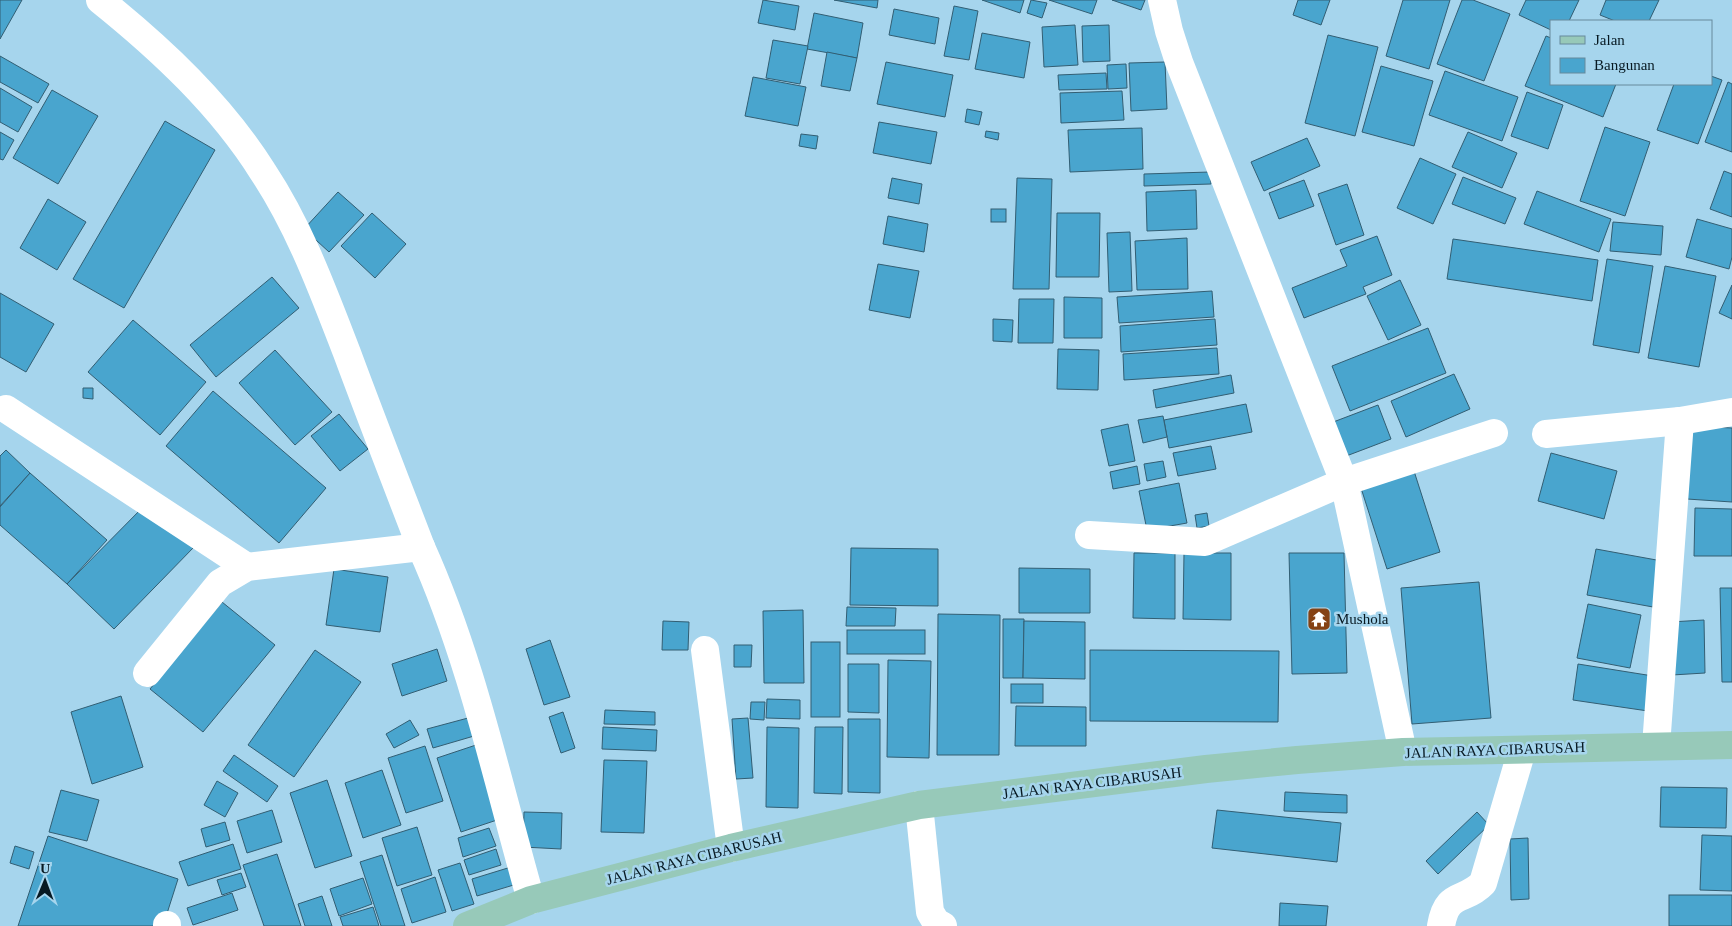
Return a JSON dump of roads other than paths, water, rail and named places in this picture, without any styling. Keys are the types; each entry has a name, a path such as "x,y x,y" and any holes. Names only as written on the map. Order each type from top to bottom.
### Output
{"main road":[{"name":"JALAN RAYA CIBARUSAH","path":"467,926 531,900 732,848 919,805 1206,769 1402,752 1732,745"}],"street":[{"path":"100,0 143,35 184,74 227,124 264,172 312,262 466,661 531,900"},
{"path":"1162,0 1179,62 1344,482 1402,752"},
{"path":"6,409 247,567"},
{"path":"1546,434 1680,421 1732,412"},
{"path":"1656,746 1680,421"},
{"path":"1089,535 1205,542 1344,482 1494,433"},
{"path":"147,673 220,583 247,567 421,547"},
{"path":"705,650 732,848"},
{"path":"1441,926 1447,905 1483,882 1522,750"},
{"path":"919,805 930,912 936,922 943,926"}],"place":[{"name":"Mushola","path":"1319,619"}]}
